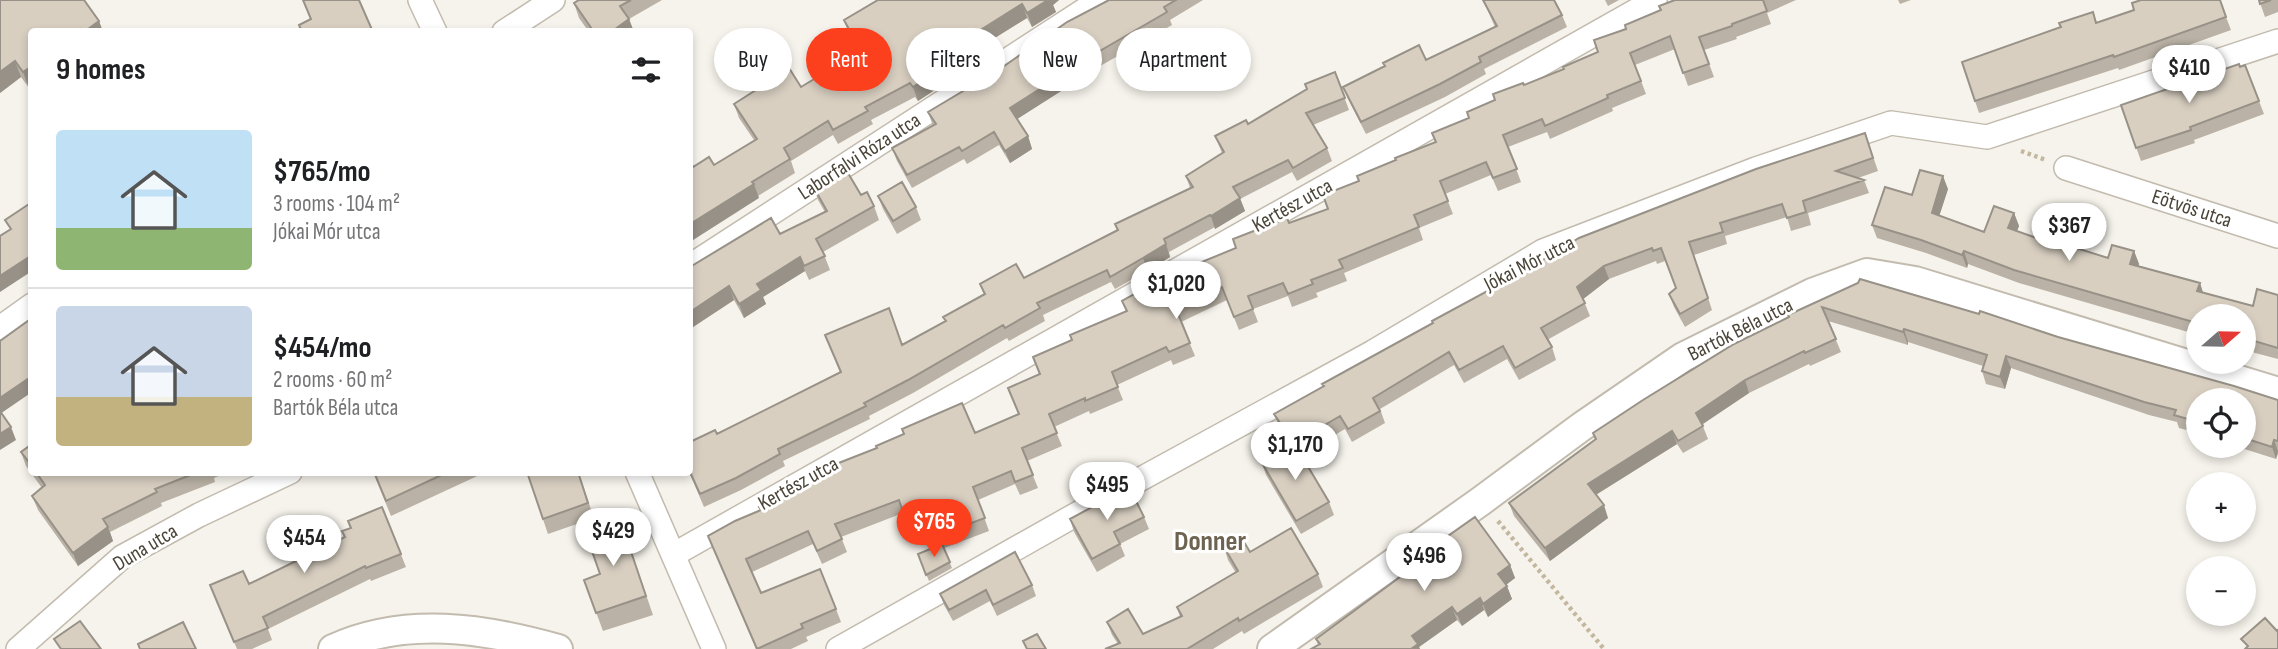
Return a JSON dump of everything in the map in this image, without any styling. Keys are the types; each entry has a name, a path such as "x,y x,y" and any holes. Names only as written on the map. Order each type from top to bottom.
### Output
{"street":[{"path":"420,0 433,28"},
{"path":"510,28 553,0"},
{"name":"Laborfalvi Róza utca","path":"693,264 1100,0"},
{"name":"Kertész utca","path":"673,555 1655,0"},
{"name":"Jókai Mór utca","path":"838,649 1084,510 1373,352 1543,251 1756,169 1891,123 1987,138 2278,41"},
{"name":"Eötvös utca","path":"2066,168 2278,236"},
{"name":"Bartók Béla utca","path":"1272,649 1683,357 1812,293 1867,273 1915,281 2278,392"},
{"path":"0,328 28,308"},
{"name":"Duna utca","path":"18,649 122,557 199,515 282,476"},
{"path":"639,476 714,649"},
{"path":"333,649 352,640 402,629 466,629 558,649"}],"path":[{"path":"1987,138 2066,168"},
{"path":"1481,501 1604,649"}],"building":[{"path":"0,0 84,0 99,21 89,28 28,28 28,69 23,72 15,61 0,72"},
{"path":"303,0 359,0 371,28 300,28 299,25 311,19"},
{"path":"579,0 631,0 620,6 629,19 617,28 591,28 574,3"},
{"path":"878,0 1048,0 1027,13 1022,4 984,28 906,28 906,85 865,107 868,111 833,130 828,121 784,148 790,159 693,222 693,167 709,157 714,165 757,139 734,104 754,91 792,91 792,73 801,87 806,84 806,91 892,91 892,28 848,28 844,20"},
{"path":"1109,0 1176,0 1164,7 1167,12 1139,28 1116,28 1116,42 1102,50 1102,28 1058,28"},
{"path":"1483,0 1554,0 1562,15 1479,57 1481,62 1440,84 1361,122 1343,87 1419,45 1426,60 1497,26"},
{"path":"1675,0 1763,0 1767,11 1699,37 1709,64 1683,73 1670,36 1630,53 1641,81 1545,126 1542,119 1503,135 1517,169 1493,178 1486,162 1440,181 1448,201 1414,215 1419,227 1339,260 1343,268 1311,280 1313,284 1288,294 1283,283 1248,296 1253,309 1234,317 1222,287 1176,309 1190,343 1169,352 1166,347 1112,372 1118,387 1049,414 1057,433 1022,448 1033,475 1015,482 1011,471 973,487 985,518 939,535 925,503 903,512 899,500 835,524 842,539 817,551 808,531 746,559 761,593 820,569 836,609 801,624 803,628 757,649 708,536 761,510 759,507 823,478 821,472 831,466 877,448 876,446 904,434 902,429 962,403 975,433 1019,414 1008,388 1040,374 1033,357 1072,340 1070,335 1127,311 1122,301 1165,277 1236,248 1233,239 1287,218 1289,223 1328,209 1323,195 1359,181 1357,176 1396,160 1395,158 1436,142 1432,133 1469,118 1467,112 1495,100 1493,94 1564,69 1563,67 1598,52 1594,40 1626,29 1625,25 1661,10 1659,6"},
{"path":"2141,0 2220,0 2226,17 2114,57 2113,55 1975,101 1962,62 2061,27 2059,23 2093,12 2096,23 2134,10 2132,3"},
{"path":"1019,56 1019,91 1037,91 1010,108 1028,136 1005,151 994,132 962,151 959,147 907,175 892,148 936,124 928,112 963,91 1005,91 1005,65"},
{"path":"2239,64 2240,67 2245,65 2259,101 2190,127 2191,130 2136,148 2121,105"},
{"path":"1335,72 1345,98 1306,113 1327,148 1293,168 1288,160 1233,187 1240,198 1164,239 1166,244 1143,258 1110,277 1107,270 1037,303 1040,308 1005,328 1003,325 864,403 866,406 778,449 780,454 700,494 692,476 693,441 715,430 717,434 841,372 825,335 889,308 902,345 946,321 943,317 985,294 980,284 1016,264 1024,278 1118,230 1115,224 1193,187 1186,176 1224,152 1215,136 1246,120 1248,124 1307,89 1305,84"},
{"path":"1865,133 1873,158 1836,171 1864,180 1803,201 1806,212 1787,218 1782,204 1720,223 1723,232 1689,242 1708,298 1680,314 1669,294 1676,288 1661,248 1653,251 1652,248 1604,266 1577,287 1585,303 1541,328 1552,347 1515,368 1503,346 1459,370 1449,352 1373,398 1380,411 1348,429 1340,416 1294,443 1274,414 1579,238 1756,169"},
{"path":"845,168 861,195 867,192 874,206 816,239 825,256 804,266 800,257 757,284 761,290 739,304 729,286 693,310 693,265 771,218 780,234 827,211 813,186"},
{"path":"1920,170 1943,176 1932,213 1984,232 1994,206 2014,213 2008,228 2108,258 2112,245 2134,251 2130,264 2200,283 2197,291 2246,304 2186,304 2186,320 2014,270 1964,251 1962,255 1872,225 1885,187 1912,195"},
{"path":"902,182 916,207 893,221 878,196"},
{"path":"28,205 28,258 0,276 0,236 11,229 5,220"},
{"path":"1860,279 1979,314 1980,311 2058,337 2240,388 2186,388 2186,418 2174,415 2176,410 2006,356 2000,377 1982,371 1987,355 1822,307 1836,339 1805,353 1804,351 1745,380 1696,413 1703,426 1678,441 1672,431 1588,484 1604,505 1545,548 1509,503 1596,439 1593,433 1643,400 1734,344 1789,317 1788,315 1858,283"},
{"path":"2257,289 2278,295 2278,348 2256,342 2256,304 2253,304"},
{"path":"28,321 28,379 0,398 0,341"},
{"path":"2256,393 2278,400 2278,441 2274,440 2272,447 2256,442"},
{"path":"0,411 11,427 0,434"},
{"path":"1294,443 1329,502 1296,521 1262,463"},
{"path":"28,447 28,461 21,452"},
{"path":"39,476 188,476 155,489 157,492 103,519 108,527 73,553 32,496 45,485"},
{"path":"376,476 439,476 386,501"},
{"path":"528,476 579,476 588,503 543,519"},
{"path":"1129,487 1144,517 1114,532 1120,544 1092,559 1070,519"},
{"path":"382,507 401,554 366,568 365,566 263,617 268,628 234,642 210,585 243,571 249,584 345,537 342,531 351,528 348,521"},
{"path":"1475,517 1510,565 1498,574 1507,586 1483,604 1480,598 1457,614 1452,607 1412,636 1418,644 1411,649 1311,649 1320,644 1316,639 1404,574 1401,569"},
{"path":"620,519 646,596 596,613 584,580 600,574 585,531"},
{"path":"1291,528 1318,574 1187,649 1105,649 1120,643 1107,622 1128,609 1143,634 1182,616 1177,607 1238,571 1224,547 1241,537 1250,552"},
{"path":"942,544 950,562 926,575 918,554"},
{"path":"1015,552 1032,585 993,605 986,590 949,610 940,594"},
{"path":"2265,618 2278,630 2278,649 2245,649 2248,646 2241,639"},
{"path":"80,621 101,649 61,649 54,639"},
{"path":"183,622 196,649 140,649 138,644"},
{"path":"1037,634 1046,649 1027,649 1023,641"}],"district":[{"name":"Donner","path":"1210,540"}]}
